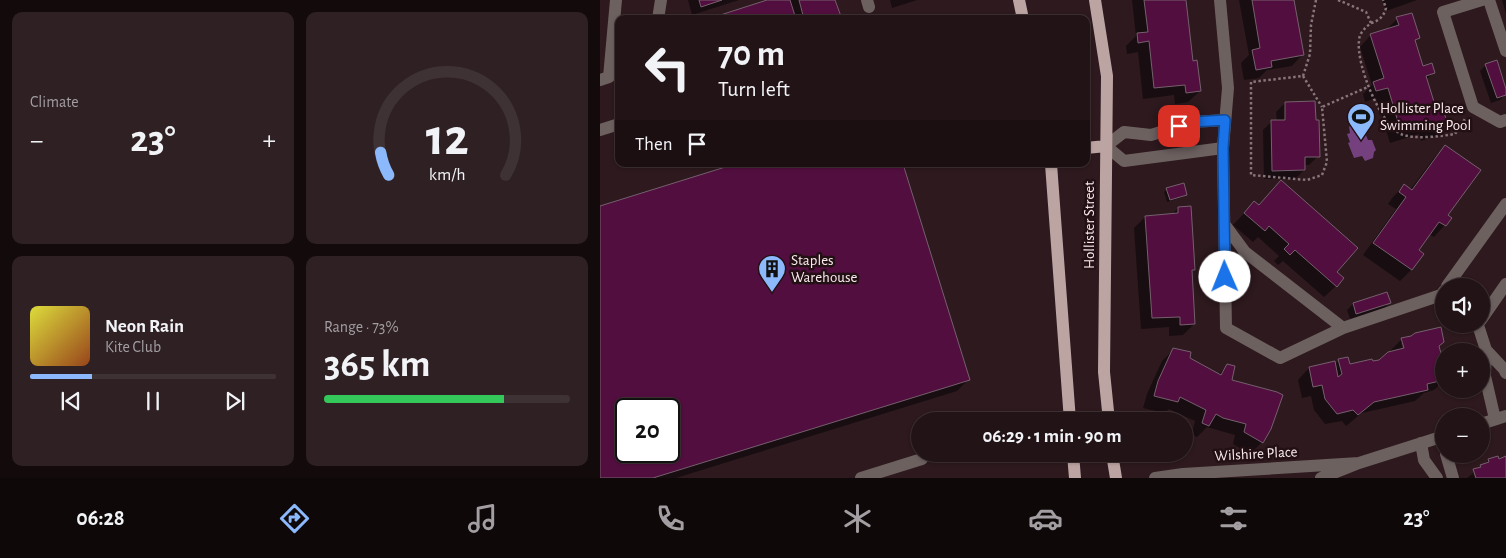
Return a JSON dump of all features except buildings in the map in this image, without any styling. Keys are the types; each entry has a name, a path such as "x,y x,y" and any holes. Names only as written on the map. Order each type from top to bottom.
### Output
{"main road":[{"path":"1018,0 1022,15"},
{"name":"Hollister Street","path":"1095,0 1107,76 1104,372 1108,412"},
{"path":"1090,148 1106,146"},
{"name":"Hollister Street","path":"1051,167 1069,412"},
{"path":"1074,462 1075,478"},
{"path":"1113,462 1116,478"}],"street":[{"path":"609,77 616,0"},
{"path":"659,15 661,0"},
{"path":"1220,0 1228,88 1223,148 1226,328 1280,358 1343,328 1435,295"},
{"path":"1482,0 1443,12 1473,107 1500,122 1506,120"},
{"path":"1489,0 1506,51"},
{"path":"1223,148 1124,160 1106,146 1124,132 1151,136 1193,122 1225,120"},
{"path":"600,130 615,125"},
{"path":"1454,278 1506,204"},
{"path":"1224,225 1245,252 1343,328"},
{"path":"1490,306 1506,284"},
{"path":"1490,354 1506,373"},
{"path":"1490,389 1501,418"},
{"name":"Wilshire Place","path":"1321,478 1359,463 1421,443 1435,440"},
{"path":"1421,443 1424,460 1435,477"},
{"path":"861,478 912,462"},
{"name":"Wilshire Place","path":"1155,478 1183,474 1359,463"},
{"path":"1449,463 1453,478"}],"path":[{"path":"1302,76 1310,54 1310,25 1316,0"},
{"path":"1338,0 1366,12 1371,23"},
{"path":"1383,0 1386,8 1383,14 1378,20 1362,31 1359,42 1368,88 1387,121 1402,135 1436,136 1456,134 1473,107"},
{"path":"1302,76 1322,107 1327,162 1322,175 1307,180 1251,175 1251,82 1302,76"},
{"path":"1322,107 1368,88"}],"shaded area":[{"name":"Hollister Place Swimming Pool","path":"1352,123 1358,124 1360,128 1363,128 1368,140 1372,140 1376,150 1373,158 1365,161 1362,156 1354,158 1348,143 1350,142 1347,134 1350,133 1349,127"}],"place":[{"name":"Hollister Place Swimming Pool","path":"1361,141"},
{"name":"Staples Warehouse","path":"772,293"}],"route":[{"path":"1179,126 1193,122 1225,120 1223,148 1225,277"}]}
